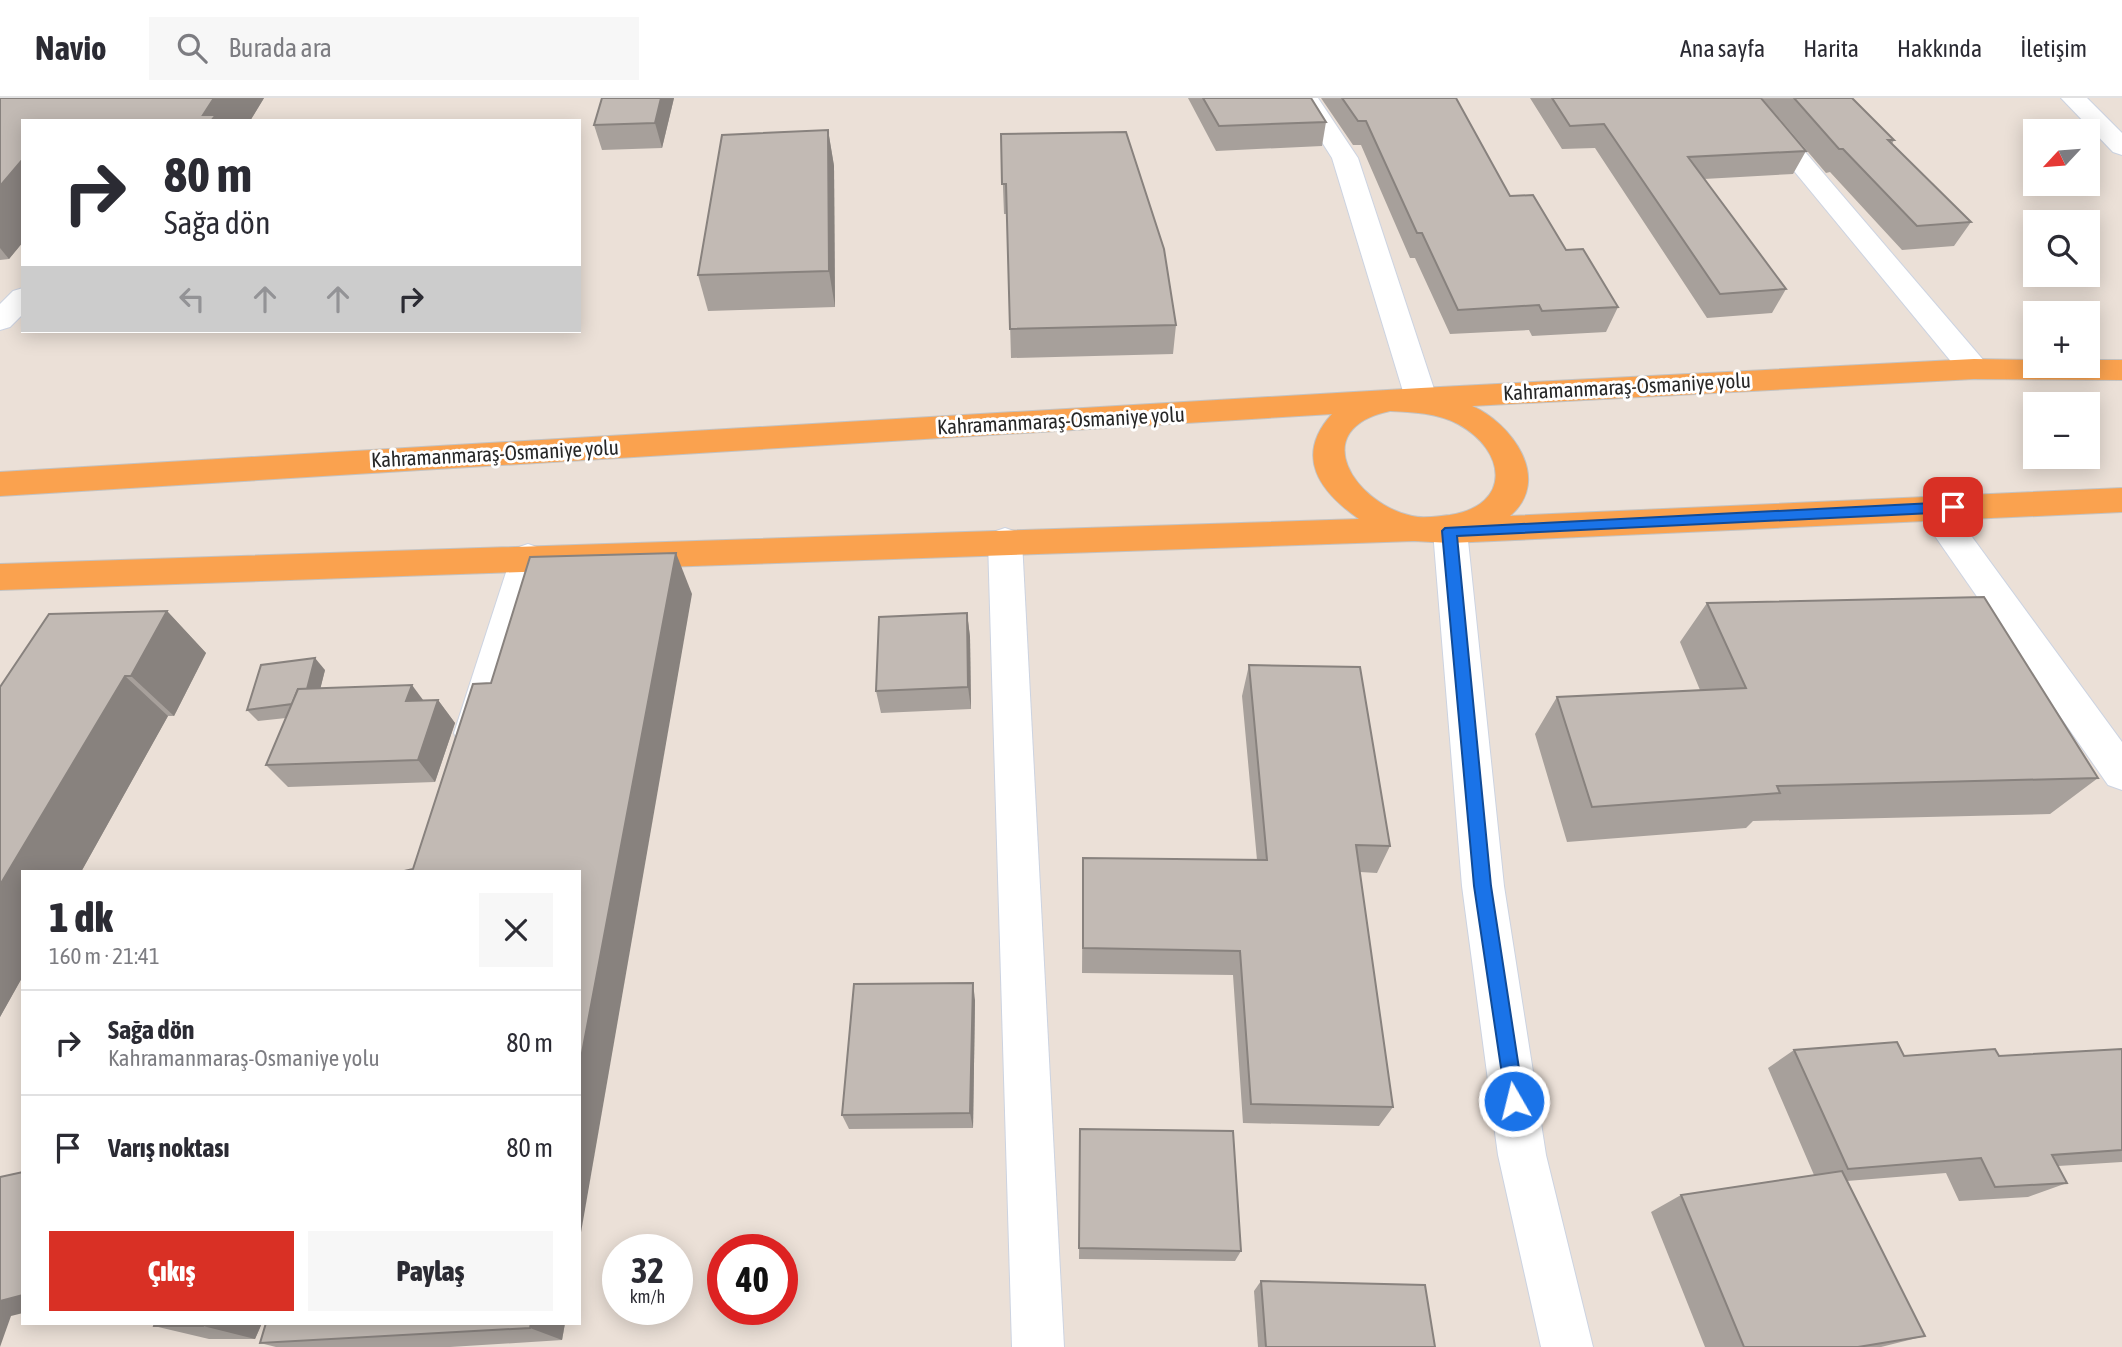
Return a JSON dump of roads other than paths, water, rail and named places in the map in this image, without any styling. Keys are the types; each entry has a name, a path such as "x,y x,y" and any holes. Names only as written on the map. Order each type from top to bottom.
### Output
{"highway":[{"name":"Kahramanmaraş-Osmaniye yolu","path":"0,484 1405,399 1974,369 2122,370"},
{"path":"1405,399 1447,407 1473,418 1494,435 1508,454 1514,474 1509,494 1495,511 1472,522 1432,530 1381,516 1354,500 1335,480 1327,458 1331,437 1343,420 1363,408 1405,399"},
{"path":"0,577 1004,541 1432,530 2122,500"}],"street":[{"path":"1306,98 1345,158 1405,399"},
{"path":"1746,98 1974,369"},
{"path":"2073,98 2122,147"},
{"path":"0,321 21,299"},
{"path":"1933,508 2122,773"},
{"path":"1432,530 1522,1154 1567,1347"},
{"path":"1004,541 1038,1347"},
{"path":"463,767 528,557"}]}
